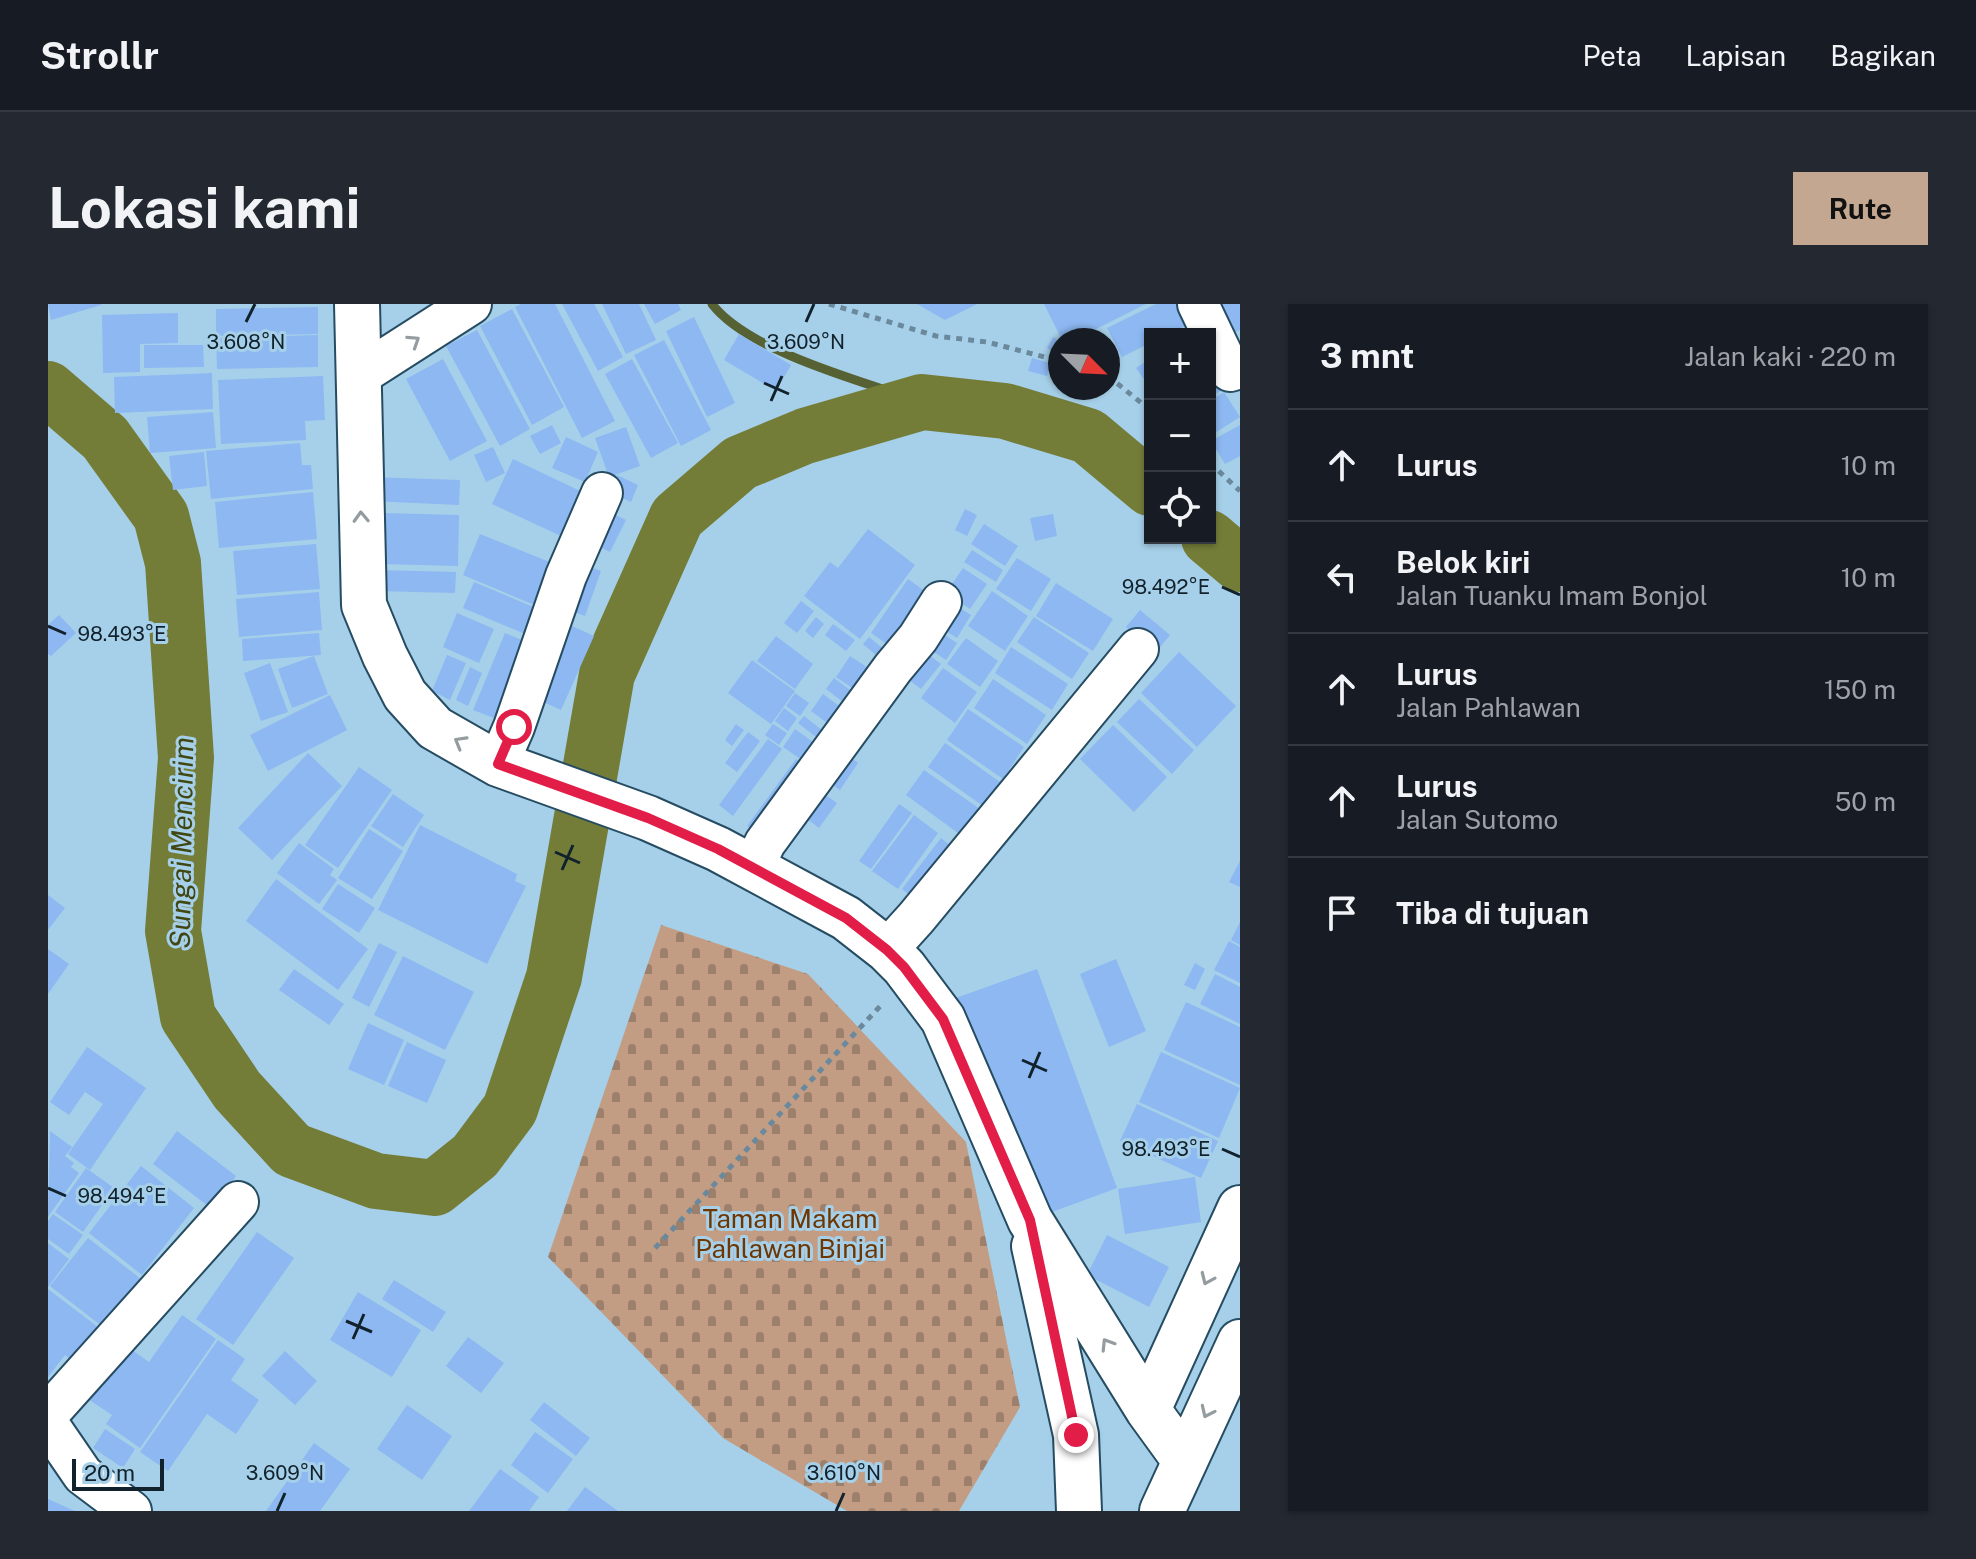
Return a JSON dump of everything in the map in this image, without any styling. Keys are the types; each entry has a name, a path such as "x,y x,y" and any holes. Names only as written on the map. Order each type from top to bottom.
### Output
{"main road":[{"path":"357,304 364,605 405,695 435,728 498,764 648,818 718,849 846,918 898,962 943,1019 1030,1220 1148,1410 1185,1461"},
{"path":"1148,1410 1238,1218"},
{"path":"1030,1220 1076,1435 1079,1511"},
{"path":"1162,1511 1235,1363"}],"street":[{"path":"357,377 471,304"},
{"path":"1198,304 1230,371 1240,368"},
{"path":"498,764 514,727 566,576 602,493"},
{"path":"753,868 765,843 918,638 941,602"},
{"path":"898,962 916,918 1138,649"},
{"path":"48,1414 238,1202"},
{"path":"48,1424 83,1475 131,1511"}],"path":[{"path":"829,304 936,336 987,342 1048,358"},
{"path":"1120,384 1144,405"},
{"path":"1216,469 1240,491"},
{"path":"655,1248 898,962"}],"green space":[{"name":"Taman Makam Pahlawan Binjai","path":"661,925 808,974 966,1142 1020,1407 959,1511 847,1511 723,1438 548,1257"}],"building":[{"path":"48,304 101,304 101,305 51,320"},
{"path":"521,304 555,304 615,421 582,438 515,307"},
{"path":"562,304 594,304 623,357 598,371"},
{"path":"602,304 639,304 656,340 626,354"},
{"path":"644,304 678,304 681,310 655,324"},
{"path":"917,304 977,304 945,320"},
{"path":"1044,304 1146,304 1098,328 1056,328"},
{"path":"1156,304 1192,304 1199,319 1180,328 1144,328 1144,346 1122,357 1120,328 1107,328"},
{"path":"1220,304 1240,304 1240,330 1233,333"},
{"path":"318,307 318,334 216,336 216,309"},
{"path":"512,309 564,407 532,425 480,326"},
{"path":"178,313 178,343 140,344 140,372 103,373 102,315"},
{"path":"694,317 735,403 707,417 666,331"},
{"path":"477,330 530,429 500,446 446,346"},
{"path":"739,334 791,365 776,391 724,360"},
{"path":"318,335 318,367 217,369 216,338"},
{"path":"664,340 711,430 681,446 634,355"},
{"path":"144,345 203,345 204,367 144,368"},
{"path":"1032,358 1048,362 1047,376 1028,371"},
{"path":"443,359 487,441 450,461 406,379"},
{"path":"632,359 678,443 651,458 605,374"},
{"path":"1144,363 1144,379 1136,368"},
{"path":"1216,364 1231,385 1216,394"},
{"path":"212,373 213,409 115,413 114,377"},
{"path":"323,376 325,420 305,421 306,440 221,444 218,380"},
{"path":"1224,392 1240,417 1216,432 1216,400"},
{"path":"213,412 216,448 150,453 147,417"},
{"path":"552,425 561,443 540,454 530,436"},
{"path":"1240,425 1240,456 1225,464 1216,449 1216,438"},
{"path":"626,427 640,466 609,477 595,438"},
{"path":"566,437 598,452 585,482 552,468"},
{"path":"300,443 302,465 311,465 313,489 211,499 206,451"},
{"path":"493,447 505,473 486,482 474,455"},
{"path":"204,452 207,486 173,490 169,456"},
{"path":"513,459 595,498 574,542 492,504"},
{"path":"617,475 638,485 631,502 610,492"},
{"path":"371,477 460,480 459,505 370,501"},
{"path":"313,492 317,539 219,548 215,502"},
{"path":"601,508 626,520 610,552 586,540"},
{"path":"965,509 977,515 967,536 955,530"},
{"path":"381,513 459,515 458,566 380,564"},
{"path":"1053,514 1057,536 1035,541 1030,518"},
{"path":"984,524 1018,546 1005,566 971,544"},
{"path":"868,529 915,565 860,639 804,596 830,562 838,568"},
{"path":"480,534 557,565 539,607 463,575"},
{"path":"316,544 320,589 237,595 233,551"},
{"path":"972,550 1003,570 996,582 964,562"},
{"path":"1017,558 1051,579 1031,611 996,589"},
{"path":"576,562 601,571 585,616 560,607"},
{"path":"963,568 987,584 970,609 946,593"},
{"path":"378,570 456,572 455,593 377,591"},
{"path":"908,579 940,602 903,655 871,633"},
{"path":"474,582 536,608 525,634 463,608"},
{"path":"1056,583 1113,619 1093,651 1036,616"},
{"path":"992,591 1028,616 1005,651 968,626"},
{"path":"319,592 322,630 239,637 236,599"},
{"path":"947,600 971,615 957,638 933,623"},
{"path":"801,601 814,611 797,633 784,623"},
{"path":"1140,610 1170,635 1156,652 1126,627"},
{"path":"457,613 494,629 479,663 443,647"},
{"path":"59,615 76,633 51,656 48,654 48,625"},
{"path":"816,617 824,624 813,638 805,631"},
{"path":"1034,617 1089,653 1072,679 1017,642"},
{"path":"561,621 594,636 561,710 537,699"},
{"path":"833,624 855,640 846,651 825,635"},
{"path":"931,626 957,643 946,660 920,643"},
{"path":"319,633 321,655 243,661 242,639"},
{"path":"505,633 534,645 502,721 473,710"},
{"path":"776,636 813,664 795,689 757,661"},
{"path":"869,637 896,659 890,667 863,644"},
{"path":"966,638 998,661 980,687 947,664"},
{"path":"917,646 941,664 921,689 897,671"},
{"path":"1011,647 1068,684 1052,710 995,673"},
{"path":"1179,652 1236,706 1197,747 1141,693"},
{"path":"447,655 466,663 450,700 432,691"},
{"path":"314,656 328,694 292,708 278,669"},
{"path":"850,656 882,677 867,698 836,677"},
{"path":"752,660 795,691 771,724 728,693"},
{"path":"270,663 288,712 261,721 244,673"},
{"path":"470,667 482,673 468,706 456,700"},
{"path":"943,668 977,692 955,723 921,698"},
{"path":"834,678 865,701 857,713 826,689"},
{"path":"993,679 1046,715 1027,744 974,708"},
{"path":"795,693 809,703 800,716 786,706"},
{"path":"823,694 854,717 842,734 811,711"},
{"path":"330,695 347,730 268,771 250,735"},
{"path":"1139,699 1194,750 1172,774 1117,722"},
{"path":"784,708 797,718 788,731 775,721"},
{"path":"968,709 1024,747 1003,779 947,740"},
{"path":"804,716 836,741 830,748 798,723"},
{"path":"736,724 744,730 732,746 725,740"},
{"path":"773,724 787,733 779,745 765,735"},
{"path":"1113,725 1167,777 1134,812 1080,759"},
{"path":"795,729 827,752 815,769 783,747"},
{"path":"748,732 760,741 737,772 725,763"},
{"path":"768,739 782,749 733,816 719,805"},
{"path":"945,743 1000,782 983,806 928,767"},
{"path":"839,749 858,763 840,790 820,775"},
{"path":"308,753 342,786 272,860 238,828"},
{"path":"796,759 813,772 764,837 747,826"},
{"path":"359,767 392,790 338,868 305,845"},
{"path":"924,770 980,809 962,836 906,795"},
{"path":"393,794 424,815 403,847 371,826"},
{"path":"824,794 837,803 819,828 806,818"},
{"path":"899,804 912,813 871,869 859,861"},
{"path":"914,815 938,833 898,889 872,871"},
{"path":"420,825 517,874 515,881 526,886 487,964 378,910"},
{"path":"369,829 403,851 372,899 338,878"},
{"path":"941,838 958,852 919,903 902,889"},
{"path":"299,843 334,869 330,875 337,880 319,904 277,873"},
{"path":"1240,861 1240,887 1229,882"},
{"path":"276,879 368,949 338,990 246,921"},
{"path":"338,884 375,908 359,933 322,909"},
{"path":"48,895 65,908 48,930"},
{"path":"1240,922 1240,945 1231,940"},
{"path":"1229,941 1240,947 1240,983 1214,970"},
{"path":"379,943 397,952 369,1007 352,998"},
{"path":"48,949 69,964 48,994"},
{"path":"403,956 474,992 445,1050 374,1015"},
{"path":"1116,959 1146,1031 1109,1047 1080,974"},
{"path":"1195,963 1205,969 1195,990 1184,985"},
{"path":"294,969 344,1004 329,1025 279,990"},
{"path":"1037,969 1117,1188 1036,1218 956,998"},
{"path":"1215,974 1240,987 1240,1024 1200,1004"},
{"path":"1186,1002 1240,1027 1240,1085 1164,1050"},
{"path":"368,1023 404,1040 384,1085 348,1069"},
{"path":"407,1042 446,1060 427,1103 388,1086"},
{"path":"87,1047 146,1088 90,1170 68,1154 103,1104 85,1092 69,1115 50,1102"},
{"path":"1161,1052 1240,1088 1219,1138 1139,1102"},
{"path":"1137,1104 1218,1141 1201,1178 1120,1141"},
{"path":"50,1131 72,1147 65,1156 74,1163 71,1167 79,1173 48,1217"},
{"path":"177,1131 236,1176 212,1209 153,1164"},
{"path":"141,1166 194,1208 142,1275 89,1233"},
{"path":"86,1168 114,1188 83,1232 55,1212"},
{"path":"1195,1177 1201,1222 1125,1234 1118,1189"},
{"path":"53,1214 83,1235 69,1254 48,1239 48,1221"},
{"path":"257,1232 294,1258 233,1345 196,1319"},
{"path":"1107,1235 1169,1267 1149,1307 1087,1275"},
{"path":"88,1238 141,1279 103,1327 50,1286"},
{"path":"48,1243 69,1259 48,1287"},
{"path":"394,1280 446,1312 433,1332 382,1299"},
{"path":"48,1289 103,1331 77,1365 65,1355 48,1377"},
{"path":"358,1292 421,1330 392,1377 330,1340"},
{"path":"182,1315 216,1339 140,1448 106,1424 112,1415 82,1395 119,1341 149,1362"},
{"path":"468,1337 504,1363 481,1393 446,1366"},
{"path":"218,1340 245,1359 231,1380 259,1400 236,1434 207,1414 168,1471 140,1452"},
{"path":"285,1351 317,1381 295,1405 262,1376"},
{"path":"544,1402 590,1438 576,1456 530,1420"},
{"path":"407,1405 452,1436 422,1480 377,1449"},
{"path":"105,1429 135,1449 123,1468 93,1448"},
{"path":"535,1432 573,1459 548,1493 511,1465"},
{"path":"314,1443 350,1469 320,1511 266,1511"},
{"path":"500,1469 539,1497 529,1511 469,1511"},
{"path":"585,1487 618,1511 567,1511"},
{"path":"48,1499 75,1511 48,1511"}],"waterway":[{"path":"712,304 729,321 779,351 922,402"},
{"name":"Sungai Mencirim","path":"48,389 105,438 161,516 173,563 186,758 173,931 188,1017 237,1090 292,1150 376,1181 435,1188 475,1156 510,1109 554,977 607,674 677,517 740,463 805,436 922,402 1005,411 1088,436 1144,483"},
{"name":"Sungai Mencirim","path":"1216,544 1240,564"}],"route":[{"path":"514,727 498,764 648,818 718,849 846,918 904,967 943,1019 1030,1220 1076,1435"}]}
